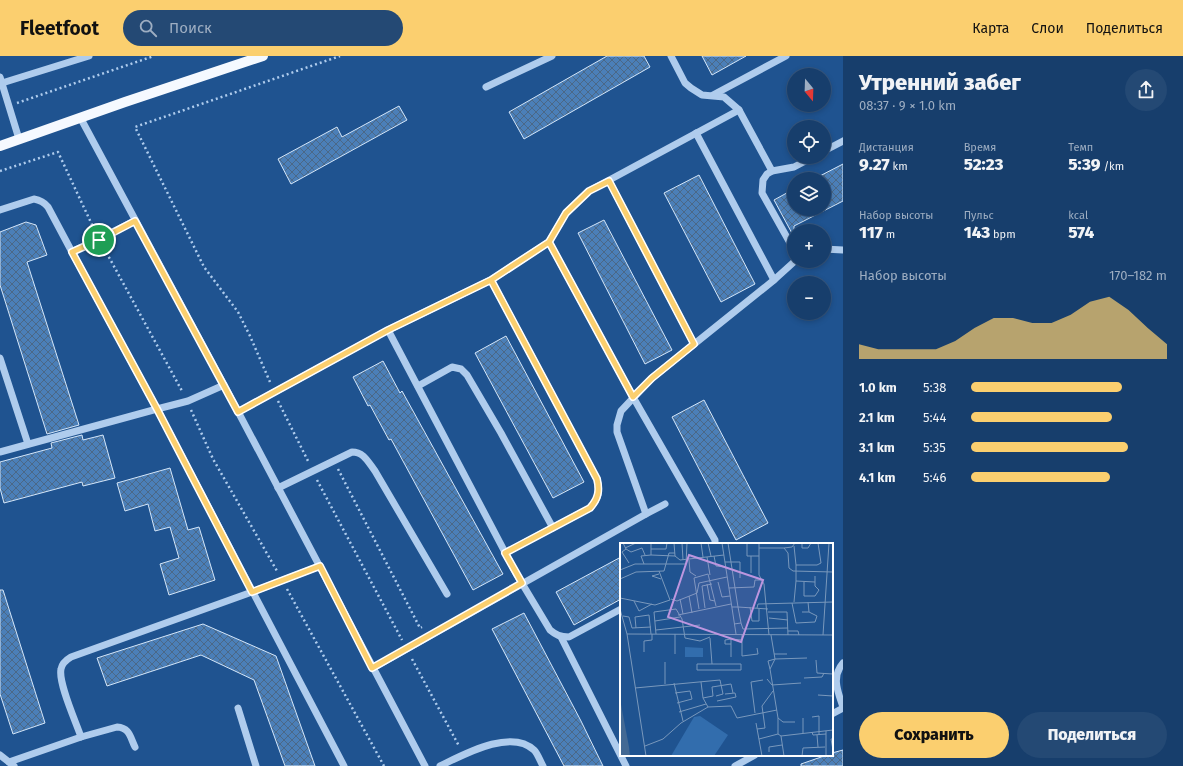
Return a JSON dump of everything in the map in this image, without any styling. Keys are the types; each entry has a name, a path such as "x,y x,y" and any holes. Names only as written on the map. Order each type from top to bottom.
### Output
{"main road":[{"path":"0,146 80,117 263,56"}],"street":[{"path":"19,139 1,80 89,56"},
{"path":"486,87 552,56"},
{"path":"671,56 686,83 691,88 702,94 724,97 739,110 772,171"},
{"path":"713,95 786,56"},
{"path":"238,412 388,330 491,280 549,242 566,213 589,191 739,110"},
{"path":"80,117 224,385 425,766"},
{"path":"696,132 774,280"},
{"path":"831,147 843,141"},
{"path":"787,238 762,193 763,180 767,174 772,171 794,167 800,164"},
{"path":"609,181 694,344"},
{"path":"0,210 34,199 39,200 48,207 157,409 344,766"},
{"path":"72,252 135,221"},
{"path":"549,242 633,397 715,540 715,543"},
{"path":"831,249 843,250"},
{"path":"646,514 617,432 617,425 621,411 652,378 787,268"},
{"path":"491,280 597,479 599,487 599,496 590,508 505,553"},
{"path":"388,330 505,553 550,630 561,637 618,745"},
{"path":"0,358 28,444"},
{"path":"418,386 452,367 461,369 467,375 501,433 553,528"},
{"path":"0,452 188,401 224,385"},
{"path":"278,488 352,452 359,452 366,459 447,594"},
{"path":"372,668 665,504"},
{"path":"82,737 61,681 61,667 65,661 71,657 320,566"},
{"path":"561,637 568,637 576,634 620,610"},
{"path":"833,713 843,707 836,684 836,677 838,669 843,663"},
{"path":"238,708 256,766"},
{"path":"0,755 11,764 82,737 117,727 122,727 127,730 135,747"},
{"path":"440,766 489,745 511,742 520,743 535,751 543,766"},
{"path":"622,756 626,766"},
{"path":"735,766 753,756"}],"path":[{"path":"35,96 154,56"},
{"path":"340,56 135,127 204,266 238,312 274,392 313,471 464,755"},
{"path":"0,171 58,152 99,240 188,401 213,459 384,766"},
{"path":"334,461 420,628 427,625"}],"building":[{"path":"607,56 644,56 650,67 524,139 509,112"},
{"path":"702,56 746,56 712,75"},
{"path":"399,106 407,120 291,184 278,159 337,127 342,137"},
{"path":"843,164 843,201 831,207 831,172 828,172"},
{"path":"699,175 755,284 721,302 664,193"},
{"path":"787,193 787,216 814,216 798,224 787,224 774,200"},
{"path":"604,220 672,350 645,364 578,233"},
{"path":"26,222 36,225 47,255 27,262 79,425 47,434 0,285 0,232"},
{"path":"506,336 584,482 553,498 475,353"},
{"path":"383,361 400,393 402,391 503,574 473,590 391,439 389,440 370,405 368,406 353,377"},
{"path":"704,400 768,523 736,540 672,417"},
{"path":"82,435 83,440 103,435 115,478 83,486 82,482 4,503 0,488 0,462 52,448 51,443"},
{"path":"170,468 188,530 199,527 215,580 169,595 160,564 179,558 170,527 155,531 148,504 125,511 117,483"},
{"path":"620,558 620,600 574,625 556,592"},
{"path":"0,590 3,590 45,723 13,734 0,694"},
{"path":"524,613 603,766 564,766 492,629"},
{"path":"203,624 276,656 315,766 285,766 254,680 201,655 107,686 97,658"},
{"path":"843,750 843,766 801,766 801,764 824,756 833,756 833,753"}],"route":[{"path":"99,240 72,252 157,409 252,592 320,566 372,668 522,583 505,553 590,508 599,496 597,479 491,280 549,242 633,397 652,378 694,344 609,181 589,191 566,213 549,242 520,261 491,280 388,330 238,412 135,221 99,240"}]}
